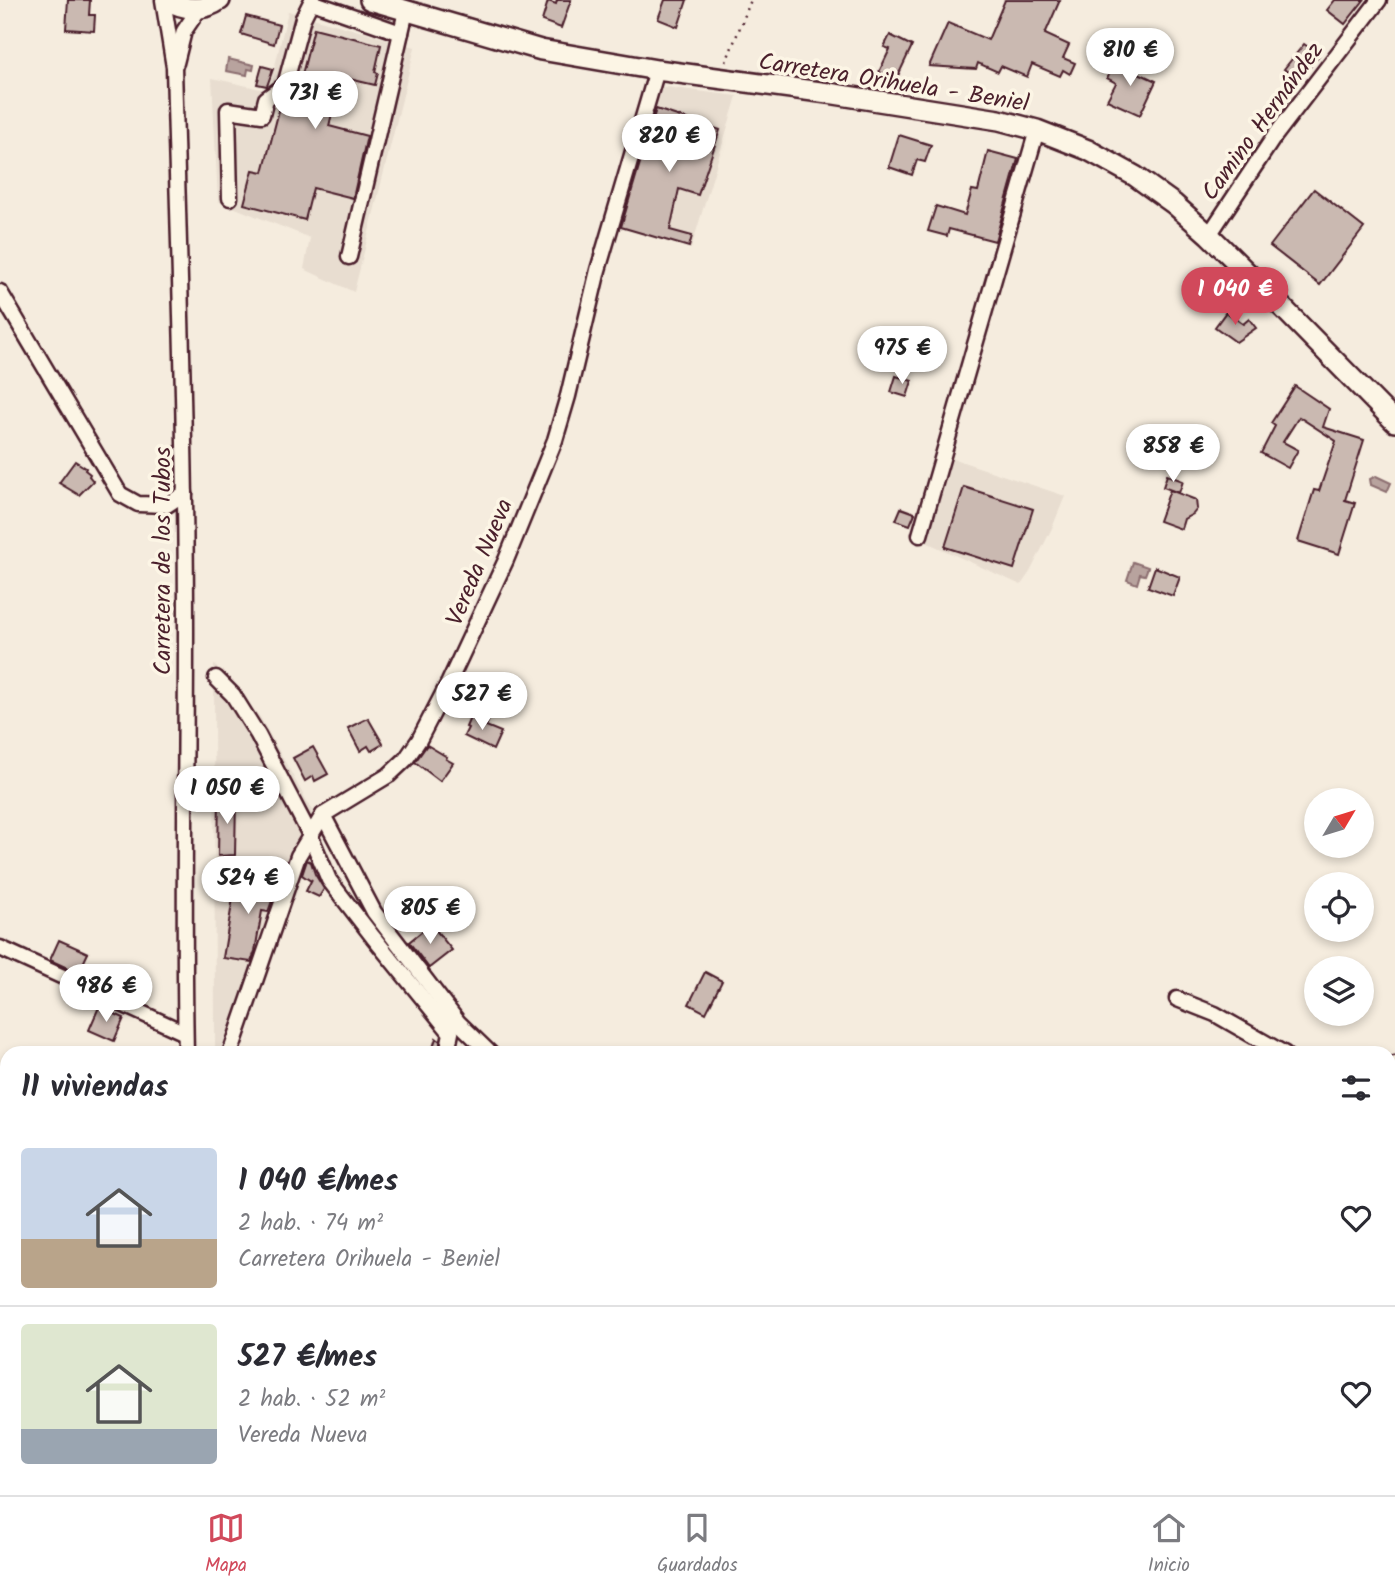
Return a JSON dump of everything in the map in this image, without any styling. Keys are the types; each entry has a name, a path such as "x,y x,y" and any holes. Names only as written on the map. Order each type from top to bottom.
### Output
{"main road":[{"path":"165,0 183,7 199,9 220,0"},
{"name":"Carretera Orihuela - Beniel","path":"374,1 541,50 657,71 828,93 999,120 1037,130 1088,150 1135,176 1174,204 1209,235 1395,422"}],"street":[{"name":"Carretera de los Tubos","path":"165,0 174,67 185,494 183,953 186,1046"},
{"name":"Camino Hernández","path":"1209,235 1273,137 1379,0"},
{"path":"230,198 228,110 262,115 266,99 285,85 303,18 312,1 401,33"},
{"name":"Carretera de los Tubos","path":"174,67 184,31 199,9"},
{"path":"349,257 406,11"},
{"name":"Vereda Nueva","path":"233,1046 298,856 323,815 389,775 406,759 449,682 506,560 555,440 598,270 657,71"},
{"path":"920,535 1037,130"},
{"path":"0,292 120,494 138,504 167,505 185,494"},
{"path":"216,678 233,695 258,735 310,835 330,880 451,1033 449,1043"},
{"path":"323,815 374,912 458,1022 483,1046"},
{"path":"0,948 185,1033"},
{"path":"1177,999 1215,1014 1271,1046"}],"path":[{"path":"733,66 724,65 751,0"}],"shaded area":[{"path":"288,11 415,47 354,292 304,269 310,238 218,201 212,78 269,91"},
{"path":"228,59 254,65 253,70 248,69 247,75 226,71"},
{"path":"658,86 737,96 691,249 616,226"},
{"path":"951,458 1065,496 1052,528 1021,585 926,542"},
{"path":"1376,476 1391,483 1387,492 1371,485 1370,479"},
{"path":"1133,562 1148,567 1145,575 1140,574 1137,584 1127,580"},
{"path":"214,664 260,717 313,812 287,870 228,1046 215,1046"}],"building":[{"path":"68,0 90,0 89,15 95,15 94,31 66,29"},
{"path":"557,0 571,0 561,28 542,21 548,1 556,4"},
{"path":"665,0 687,0 678,27 658,19"},
{"path":"1005,0 1060,0 1045,34 1069,45 1063,58 1075,63 1070,74 1063,70 1060,76 1032,64 1027,77 1001,66 998,72 978,63 976,69 929,66 948,23 988,40"},
{"path":"1335,0 1364,0 1345,24 1327,10"},
{"path":"246,16 279,25 274,44 241,34"},
{"path":"314,28 381,45 375,85 341,77 329,126 367,136 353,198 313,188 305,220 244,204 253,170 263,172 282,99 287,96 296,98"},
{"path":"890,35 912,46 896,80 879,72 890,49 884,47"},
{"path":"1304,44 1319,55 1299,81 1284,69"},
{"path":"1115,62 1156,81 1140,115 1107,100 1116,83 1107,78"},
{"path":"262,66 273,69 267,86 257,84"},
{"path":"656,109 720,130 698,195 679,189 670,230 692,236 689,247 621,227"},
{"path":"899,135 931,145 925,162 917,160 912,175 889,167"},
{"path":"988,151 1018,159 995,241 949,229 947,236 928,231 936,206 965,215 972,190 978,191"},
{"path":"1314,189 1364,228 1320,285 1270,246"},
{"path":"1226,312 1243,324 1249,319 1256,328 1236,342 1215,327"},
{"path":"896,376 912,381 907,397 891,392"},
{"path":"1295,386 1329,409 1323,427 1364,440 1345,500 1355,503 1339,554 1298,541 1314,490 1319,491 1336,441 1299,417 1283,442 1298,450 1288,468 1261,453 1275,426 1271,423"},
{"path":"75,461 86,468 93,481 79,495 59,483"},
{"path":"1167,475 1183,481 1179,493 1163,487"},
{"path":"964,487 1033,509 1014,569 945,547"},
{"path":"1170,490 1196,500 1197,509 1184,519 1181,529 1159,521"},
{"path":"901,508 915,513 910,525 896,520"},
{"path":"1155,567 1180,577 1173,596 1148,587"},
{"path":"472,713 489,719 486,726 501,732 493,750 464,736"},
{"path":"368,718 383,744 371,751 368,746 360,751 348,728"},
{"path":"427,745 453,763 440,781 415,762"},
{"path":"313,747 328,774 315,781 313,776 305,781 293,758"},
{"path":"219,796 236,797 235,855 218,856"},
{"path":"307,860 311,862 324,889 319,897 306,891 311,881 302,875"},
{"path":"237,874 279,881 268,912 262,911 251,962 223,958"},
{"path":"431,924 452,950 429,968 409,942"},
{"path":"59,940 88,953 76,972 50,960"},
{"path":"705,972 722,981 706,1013 689,1004"},
{"path":"99,1007 124,1018 114,1041 89,1030"},
{"path":"436,1038 440,1041 440,1046 434,1046"}]}
